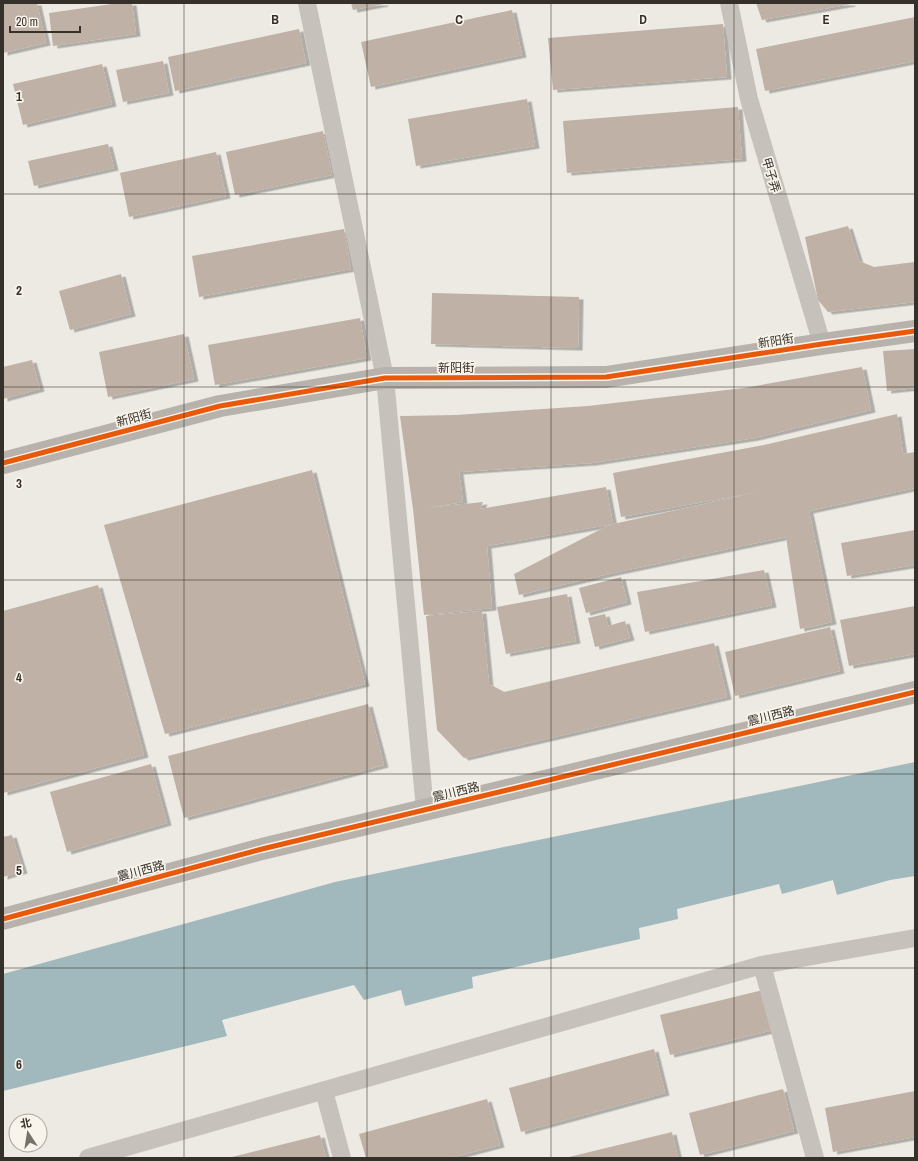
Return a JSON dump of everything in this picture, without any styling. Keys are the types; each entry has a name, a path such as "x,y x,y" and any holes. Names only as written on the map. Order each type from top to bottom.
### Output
{"street":[{"path":"307,3 385,378 425,810"},
{"name":"甲子弄","path":"729,3 749,99 822,344"},
{"name":"新阳街","path":"3,463 220,406 385,378 606,377 915,331"},
{"name":"震川西路","path":"3,919 262,849 915,692"},
{"path":"88,1158 762,965 915,938"},
{"path":"762,965 815,1158"},
{"path":"324,1091 342,1158"}],"water":[{"path":"915,762 915,876 890,880 837,895 833,880 782,894 779,884 677,909 678,919 639,928 640,939 472,977 473,988 405,1006 401,990 364,1000 354,985 222,1020 227,1036 3,1091 3,974 335,882"}],"building":[{"path":"3,3 37,3 46,43 3,53"},
{"path":"119,3 132,3 136,34 53,46 49,13"},
{"path":"351,3 384,3 384,4 353,10"},
{"path":"756,3 851,3 851,4 762,20"},
{"path":"512,10 522,55 371,87 361,42"},
{"path":"915,17 915,61 765,91 756,49"},
{"path":"723,24 727,77 553,90 548,38"},
{"path":"299,29 306,63 175,91 168,57"},
{"path":"163,61 169,93 123,102 116,70"},
{"path":"102,64 112,104 23,125 13,84"},
{"path":"527,99 535,146 416,166 408,119"},
{"path":"738,107 742,159 567,173 563,121"},
{"path":"323,131 332,175 235,195 226,152"},
{"path":"108,144 114,168 34,186 28,161"},
{"path":"216,152 226,196 129,217 120,173"},
{"path":"848,226 859,261 874,267 915,262 915,302 828,312 818,300 805,237"},
{"path":"344,229 351,269 199,297 192,256"},
{"path":"121,274 131,314 70,330 59,291"},
{"path":"432,293 579,297 578,348 431,344"},
{"path":"360,318 367,358 215,385 208,345"},
{"path":"184,334 194,379 108,397 99,352"},
{"path":"915,349 915,388 887,391 883,351"},
{"path":"32,360 40,389 3,399 3,367"},
{"path":"862,367 871,410 755,438 592,463 459,472 463,502 426,508 483,502 480,509 606,487 613,524 487,546 492,608 424,615 413,509 400,416 456,415 588,406 744,388"},
{"path":"897,414 903,454 915,452 915,488 809,511 832,622 800,629 786,537 613,573 519,595 514,574 603,528 613,524 758,492 621,517 613,473 764,445"},
{"path":"312,470 365,684 165,734 104,525"},
{"path":"915,530 915,565 847,576 841,543"},
{"path":"764,570 772,605 645,632 637,592"},
{"path":"621,577 627,602 586,613 579,588"},
{"path":"98,585 144,755 3,793 3,611"},
{"path":"567,594 576,641 506,654 497,607"},
{"path":"915,606 915,654 849,666 840,620"},
{"path":"482,611 489,684 504,692 714,643 727,697 464,758 437,730 426,616"},
{"path":"605,614 608,626 625,621 630,638 595,647 588,618"},
{"path":"830,627 840,671 735,696 725,652"},
{"path":"368,704 384,765 184,818 168,756"},
{"path":"151,764 167,823 67,852 50,792"},
{"path":"12,835 23,871 3,877 3,837"},
{"path":"763,990 773,1030 670,1055 660,1015"},
{"path":"654,1049 665,1093 521,1132 509,1088"},
{"path":"783,1089 794,1131 700,1155 689,1113"},
{"path":"915,1091 915,1137 833,1152 825,1108"},
{"path":"487,1099 500,1145 450,1158 366,1158 359,1134"},
{"path":"672,1132 678,1158 569,1158 569,1157"},
{"path":"320,1135 326,1158 232,1158 232,1157"}],"cycle path":[{"path":"3,463 220,406 385,378 606,377 915,331"},
{"path":"3,919 262,849 915,692"}]}
